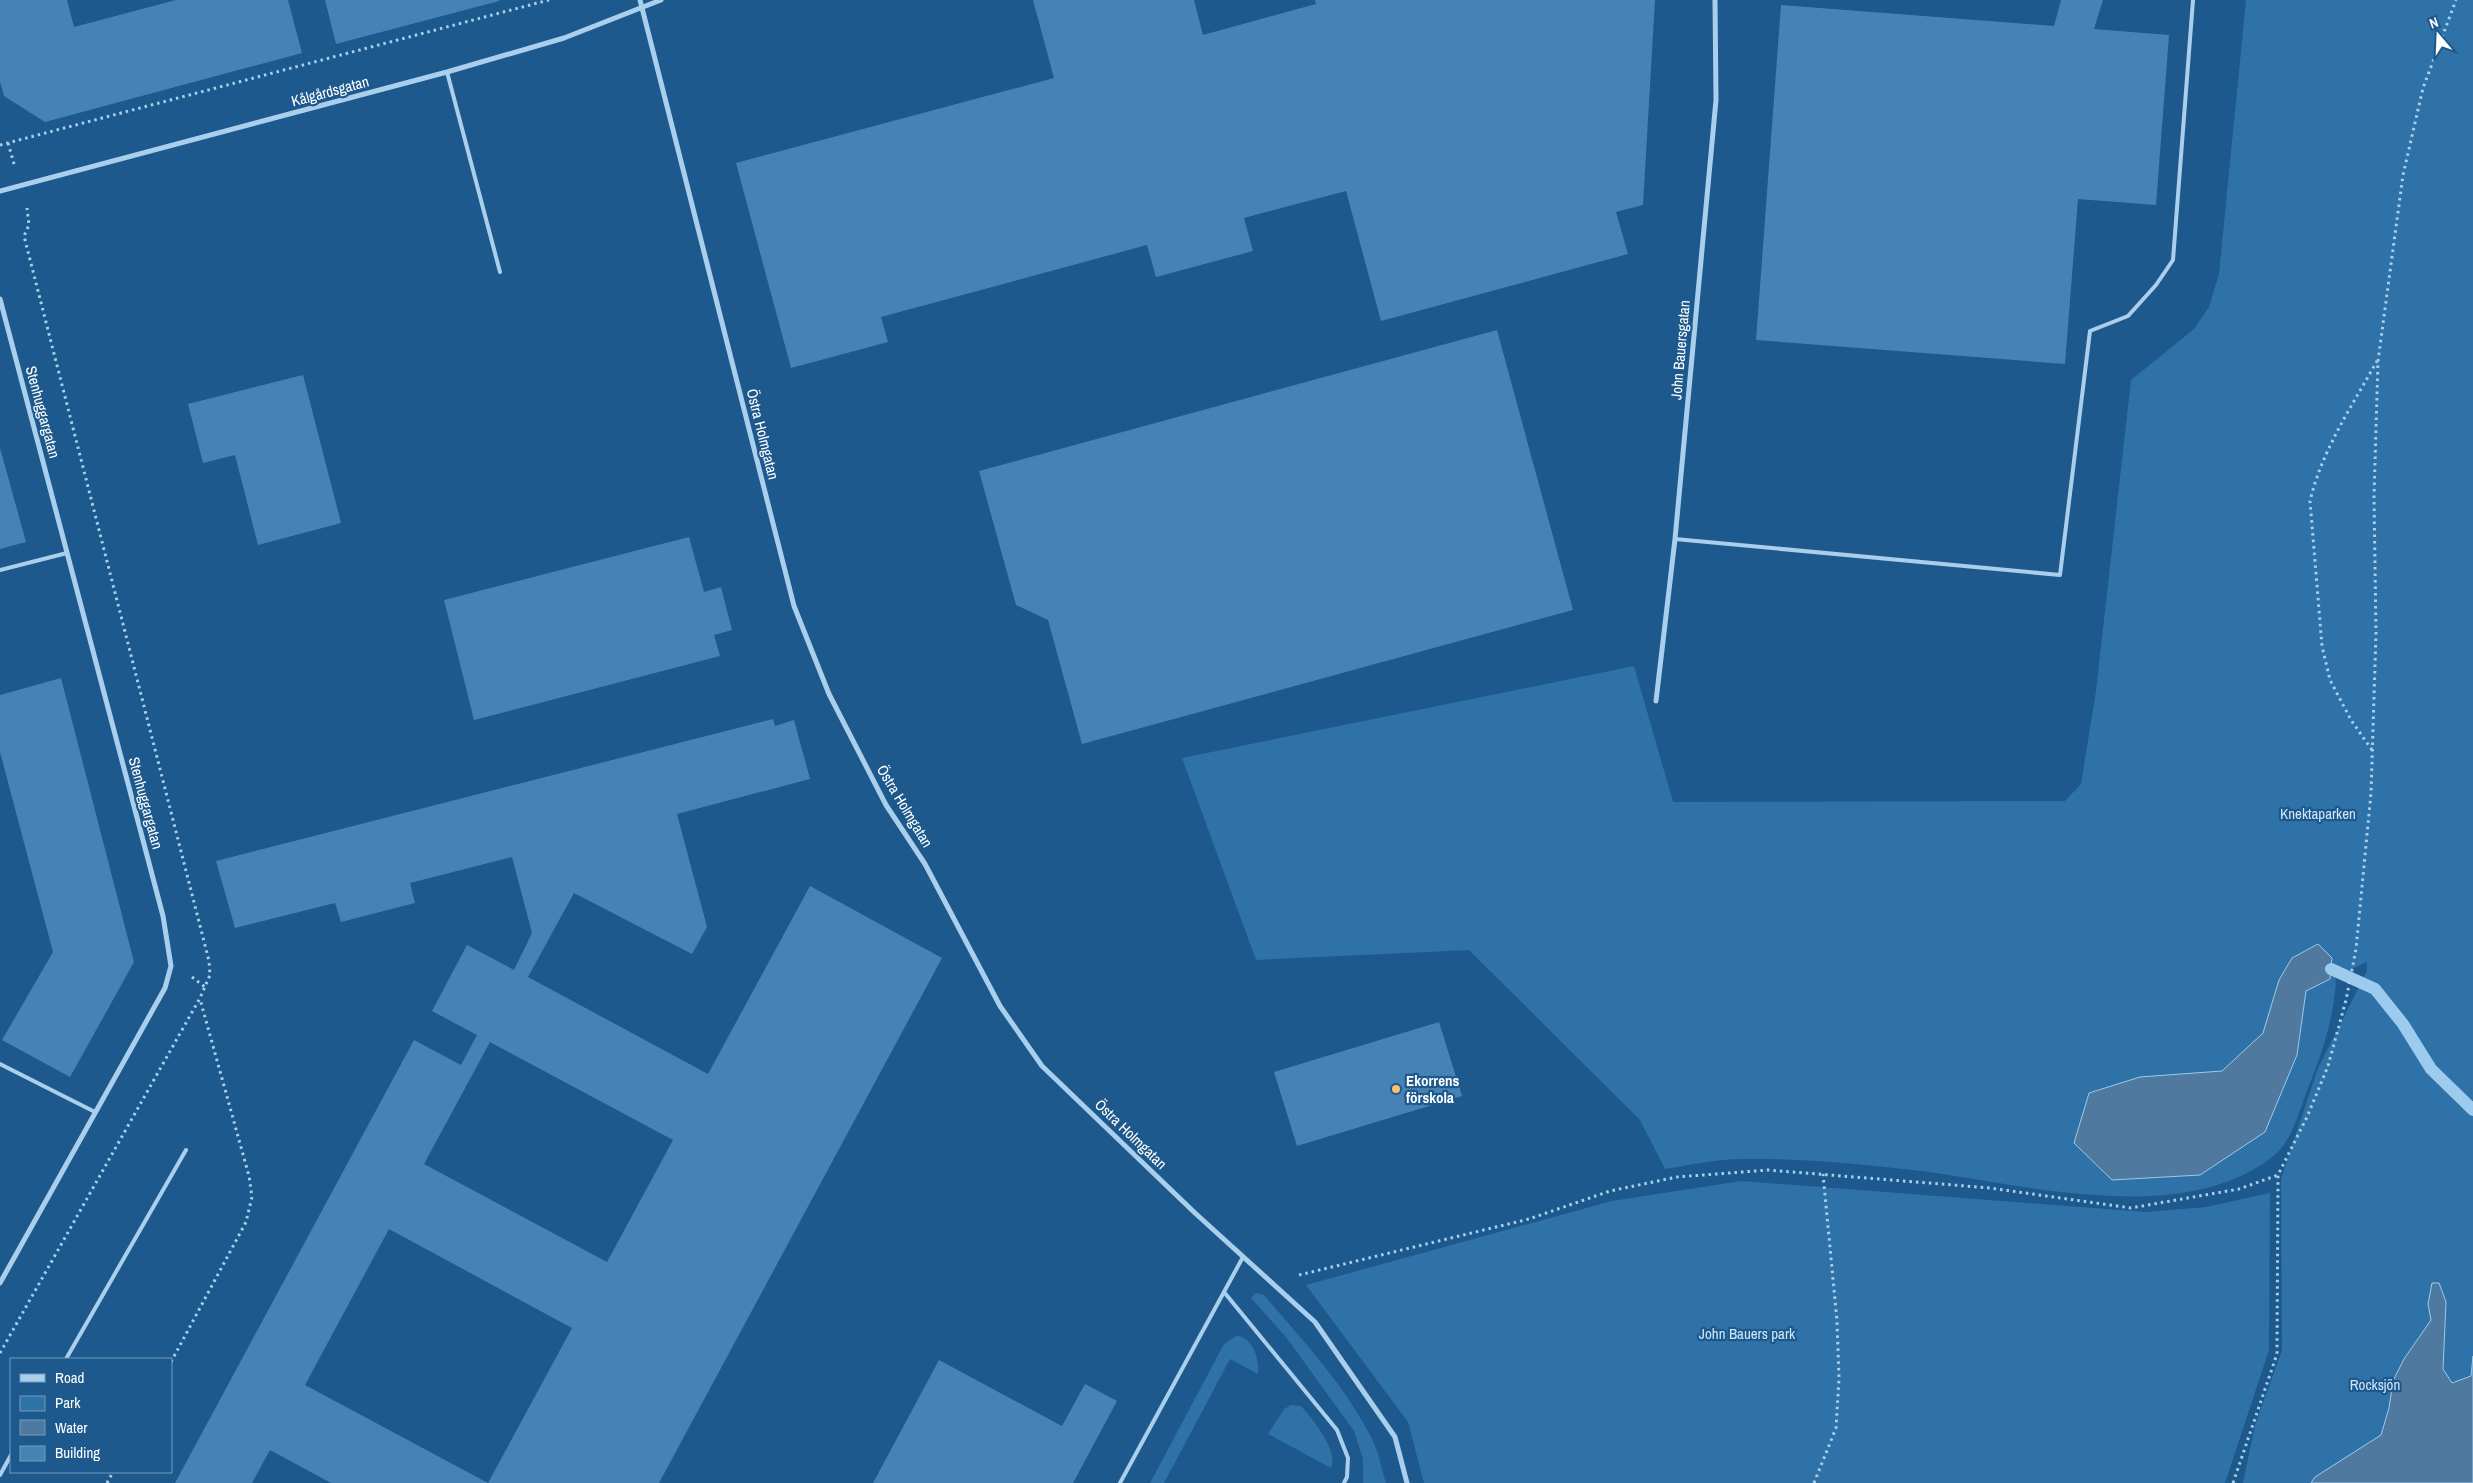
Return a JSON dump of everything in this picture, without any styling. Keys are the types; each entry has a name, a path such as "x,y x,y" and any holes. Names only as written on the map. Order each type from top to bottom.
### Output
{"street":[{"name":"Östra Holmgatan","path":"640,0 794,606 829,694 886,805 925,864 1000,1006 1042,1066 1314,1322 1395,1437 1407,1483"},
{"name":"Kålgårdsgatan","path":"0,191 448,72 564,38 661,0"},
{"name":"John Bauersgatan","path":"1656,701 1674,539 1716,100 1714,0"},
{"name":"Stenhuggargatan","path":"0,299 163,916 170,966 165,988 0,1283"}],"lane":[{"path":"1674,539 2060,575 2090,332 2128,316 2156,285 2173,260 2193,0"},
{"path":"448,72 500,272"},
{"path":"0,570 67,554"},
{"path":"0,1064 95,1112"},
{"path":"67,1358 186,1150"},
{"path":"1120,1483 1243,1256"},
{"path":"1224,1292 1336,1430 1348,1458 1347,1477 1344,1483"},
{"path":"0,1475 10,1458"}],"path":[{"path":"0,145 549,0"},
{"path":"2233,1483 2277,1354 2278,1175 2307,1117 2328,1066 2346,1000 2356,949 2371,793 2376,633 2374,497 2378,361 2404,175 2423,88 2456,0"},
{"path":"2372,751 2351,720 2330,680 2322,646 2310,501 2314,482 2328,447 2378,361"},
{"path":"172,1360 246,1222 252,1197 249,1176 200,998"},
{"path":"1272,1282 1529,1219 1610,1191 1677,1177 1768,1170 1990,1188 2131,1208 2239,1189 2278,1175"},
{"path":"1814,1483 1836,1428 1839,1378 1823,1174"}],"green space":[{"name":"Knektaparken","path":"2246,0 2473,0 2473,1483 2243,1483 2255,1425 2282,1350 2281,1179 2318,1068 2367,971 2367,962 2336,976 2331,1018 2323,1046 2294,1125 2283,1146 2271,1158 2252,1171 2211,1187 2171,1194 2129,1196 2086,1194 2043,1190 1921,1171 1787,1159 1723,1160 1665,1169 1640,1120 1469,950 1256,960 1182,758 1634,666 1673,802 2065,801 2081,784 2096,691 2131,380 2194,329 2209,307 2219,274"},
{"name":"John Bauers park","path":"1741,1181 2146,1212 2206,1207 2270,1193 2269,1350 2225,1483 1424,1483 1408,1422 1306,1285 1612,1201"},
{"path":"1256,1293 1264,1295 1322,1364 1349,1400 1374,1444 1386,1483 1363,1483 1363,1459 1354,1431 1286,1337 1251,1298"},
{"path":"1236,1336 1247,1340 1254,1350 1258,1363 1258,1374 1230,1359 1164,1483 1150,1483 1224,1344"},
{"path":"1291,1405 1301,1406 1323,1435 1331,1453 1331,1468 1268,1434 1284,1409"}],"water":[{"path":"2318,944 2332,958 2330,979 2306,991 2297,1055 2265,1132 2200,1175 2112,1180 2074,1143 2089,1093 2140,1077 2222,1071 2263,1033 2279,980 2292,958"},
{"name":"Rocksjön","path":"2432,1283 2439,1283 2446,1302 2443,1369 2452,1383 2471,1376 2473,1356 2473,1483 2311,1483 2315,1477 2381,1435 2389,1408 2393,1381 2404,1359 2431,1320 2428,1304"}],"building":[{"path":"0,0 67,0 74,27 176,0 288,0 302,53 45,122 4,96 0,82"},
{"path":"325,0 499,0 499,1 336,44"},
{"path":"1033,0 1194,0 1203,35 1316,4 1315,0 1655,0 1643,205 1616,212 1628,254 1381,321 1346,191 1244,218 1253,251 1156,277 1147,245 881,317 888,342 791,368 736,163 1054,78"},
{"path":"2061,0 2103,0 2094,29 2169,35 2156,205 2078,199 2065,364 1756,340 1781,5 2054,26"},
{"path":"1497,330 1573,610 1082,744 1048,620 1016,605 979,471"},
{"path":"303,375 341,523 258,545 235,455 203,463 188,404"},
{"path":"0,448 26,542 0,549"},
{"path":"689,537 704,592 721,587 732,630 714,635 720,656 474,720 444,600"},
{"path":"61,678 134,962 70,1077 2,1040 53,952 0,752 0,695"},
{"path":"773,719 775,726 794,720 810,779 677,814 707,927 692,954 574,893 528,977 708,1074 810,886 942,958 659,1483 488,1483 331,1483 270,1450 252,1483 175,1483 414,1040 461,1065 477,1035 432,1011 467,945 514,970 532,933 512,857 410,883 415,903 341,922 335,903 235,928 216,861","holes":["490,1042 673,1140 607,1262 424,1164","389,1229 572,1328 488,1483 305,1385"]},
{"path":"1439,1022 1462,1096 1297,1146 1274,1072"},
{"path":"939,1360 1062,1426 1085,1384 1117,1401 1073,1483 873,1483"}],"waterway":[{"path":"2331,969 2375,989 2403,1024 2431,1069 2473,1110"}],"place":[{"name":"Ekorrens förskola","path":"1396,1089"}]}
